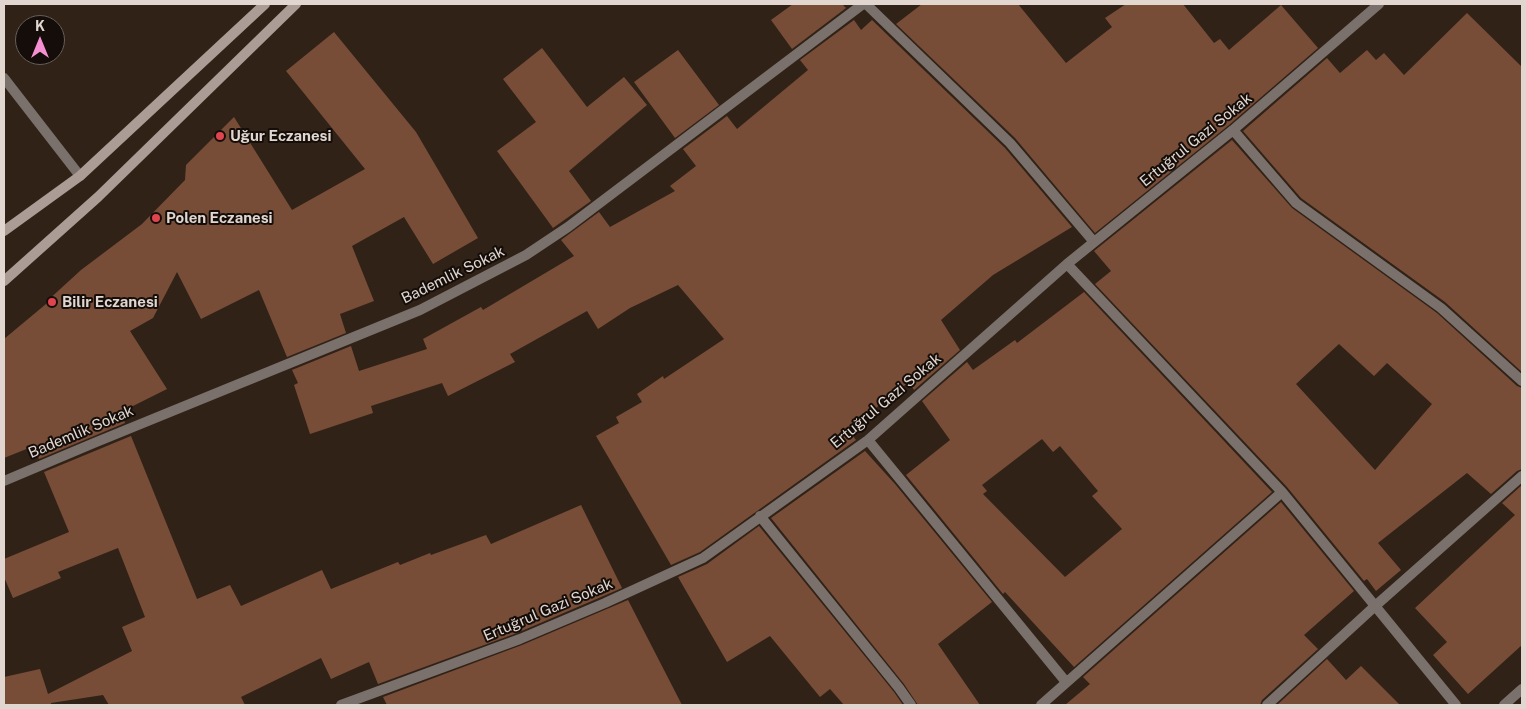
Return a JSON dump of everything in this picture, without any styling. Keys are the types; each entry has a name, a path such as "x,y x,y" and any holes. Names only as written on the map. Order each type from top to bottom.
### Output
{"street":[{"path":"4,231 80,176 265,4"},
{"path":"4,280 98,197 296,4"},
{"path":"865,4 1010,143 1094,242"},
{"name":"Bademlik Sokak","path":"4,482 112,435 420,310 526,255 568,227 865,4"},
{"name":"Ertuğrul Gazi Sokak","path":"341,705 520,640 703,558 868,440 1067,264 1233,130 1379,4"},
{"path":"4,78 80,176"},
{"path":"1233,130 1296,203 1441,308 1522,381"},
{"path":"1067,264 1282,492 1374,607 1456,705"},
{"path":"868,440 1066,682"},
{"path":"1267,705 1522,476"},
{"path":"1041,705 1282,492"},
{"path":"760,516 911,705"},
{"path":"1504,705 1522,689"}],"building":[{"path":"793,4 842,4 846,8 792,49 771,20"},
{"path":"922,4 1018,4 1066,63 1112,27 1105,18 1126,4 1183,4 1214,43 1220,39 1229,50 1281,5 1318,48 1229,125 1095,233 1015,138 896,24"},
{"path":"1467,13 1522,67 1522,372 1445,302 1301,198 1243,131 1327,58 1340,73 1367,50 1376,60 1384,53 1404,75"},
{"path":"854,20 861,30 872,20 1005,148 1072,227 993,275 941,320 960,350 914,390 909,382 848,430 856,440 700,552 671,565 596,436 619,423 616,417 642,402 637,394 663,376 664,379 724,339 678,285 630,308 598,329 587,311 510,354 515,362 448,396 442,383 371,406 373,413 310,434 294,385 298,383 292,370 351,346 359,371 427,349 423,339 481,307 483,310 574,256 561,240 599,212 610,227 675,191 670,186 696,166 683,149 727,116 737,129 808,70 800,60"},
{"path":"334,32 416,132 478,238 433,264 404,217 352,246 374,301 340,314 346,333 287,357 259,290 201,319 177,272 153,318 130,331 167,389 121,412 125,423 39,459 34,446 4,458 4,339 46,304 81,270 142,224 185,180 186,165 234,117 292,210 365,169 286,71"},
{"path":"542,48 587,107 624,77 647,105 569,171 591,201 553,228 497,151 536,122 503,79"},
{"path":"678,50 719,105 675,138 634,82"},
{"path":"1232,140 1292,208 1437,313 1517,386 1522,388 1522,469 1517,471 1491,494 1467,473 1378,543 1401,570 1376,591 1367,579 1364,581 1287,487 1095,284 1111,271 1094,251","holes":["1339,344 1374,376 1387,363 1432,404 1375,470 1296,384"]},
{"path":"1084,292 1272,492 1074,667 1005,592 1003,594 906,475 950,440 922,401 967,362 973,370 1015,340 1017,343","holes":["1042,439 1053,452 1060,446 1098,491 1092,496 1122,529 1065,577 983,494 987,491 982,485"]},
{"path":"131,436 197,599 230,585 241,606 322,570 331,589 398,562 400,565 486,535 491,544 581,505 622,588 517,633 378,684 369,662 331,679 321,658 241,697 245,705 109,705 103,695 51,703 51,705 4,705 4,677 40,669 48,694 132,651 122,627 145,617 118,548 58,572 61,578 13,598 4,577 4,559 69,532 44,472"},
{"path":"865,451 895,484 992,602 938,644 980,705 918,705 904,684 771,518"},
{"path":"1522,485 1522,645 1468,694 1433,655 1447,642 1415,608 1515,515 1502,503"},
{"path":"1281,502 1354,591 1304,635 1318,649 1262,700 1260,705 1065,705 1090,684 1083,677"},
{"path":"759,526 903,705 844,705 830,689 820,697 770,636 727,662 678,577 707,564"},
{"path":"628,600 682,705 387,705 383,697 522,645"},
{"path":"1327,659 1346,680 1361,666 1400,705 1277,705"}],"place":[{"name":"Uğur Eczanesi","path":"220,136"},
{"name":"Polen Eczanesi","path":"156,218"},
{"name":"Bilir Eczanesi","path":"52,302"}]}
